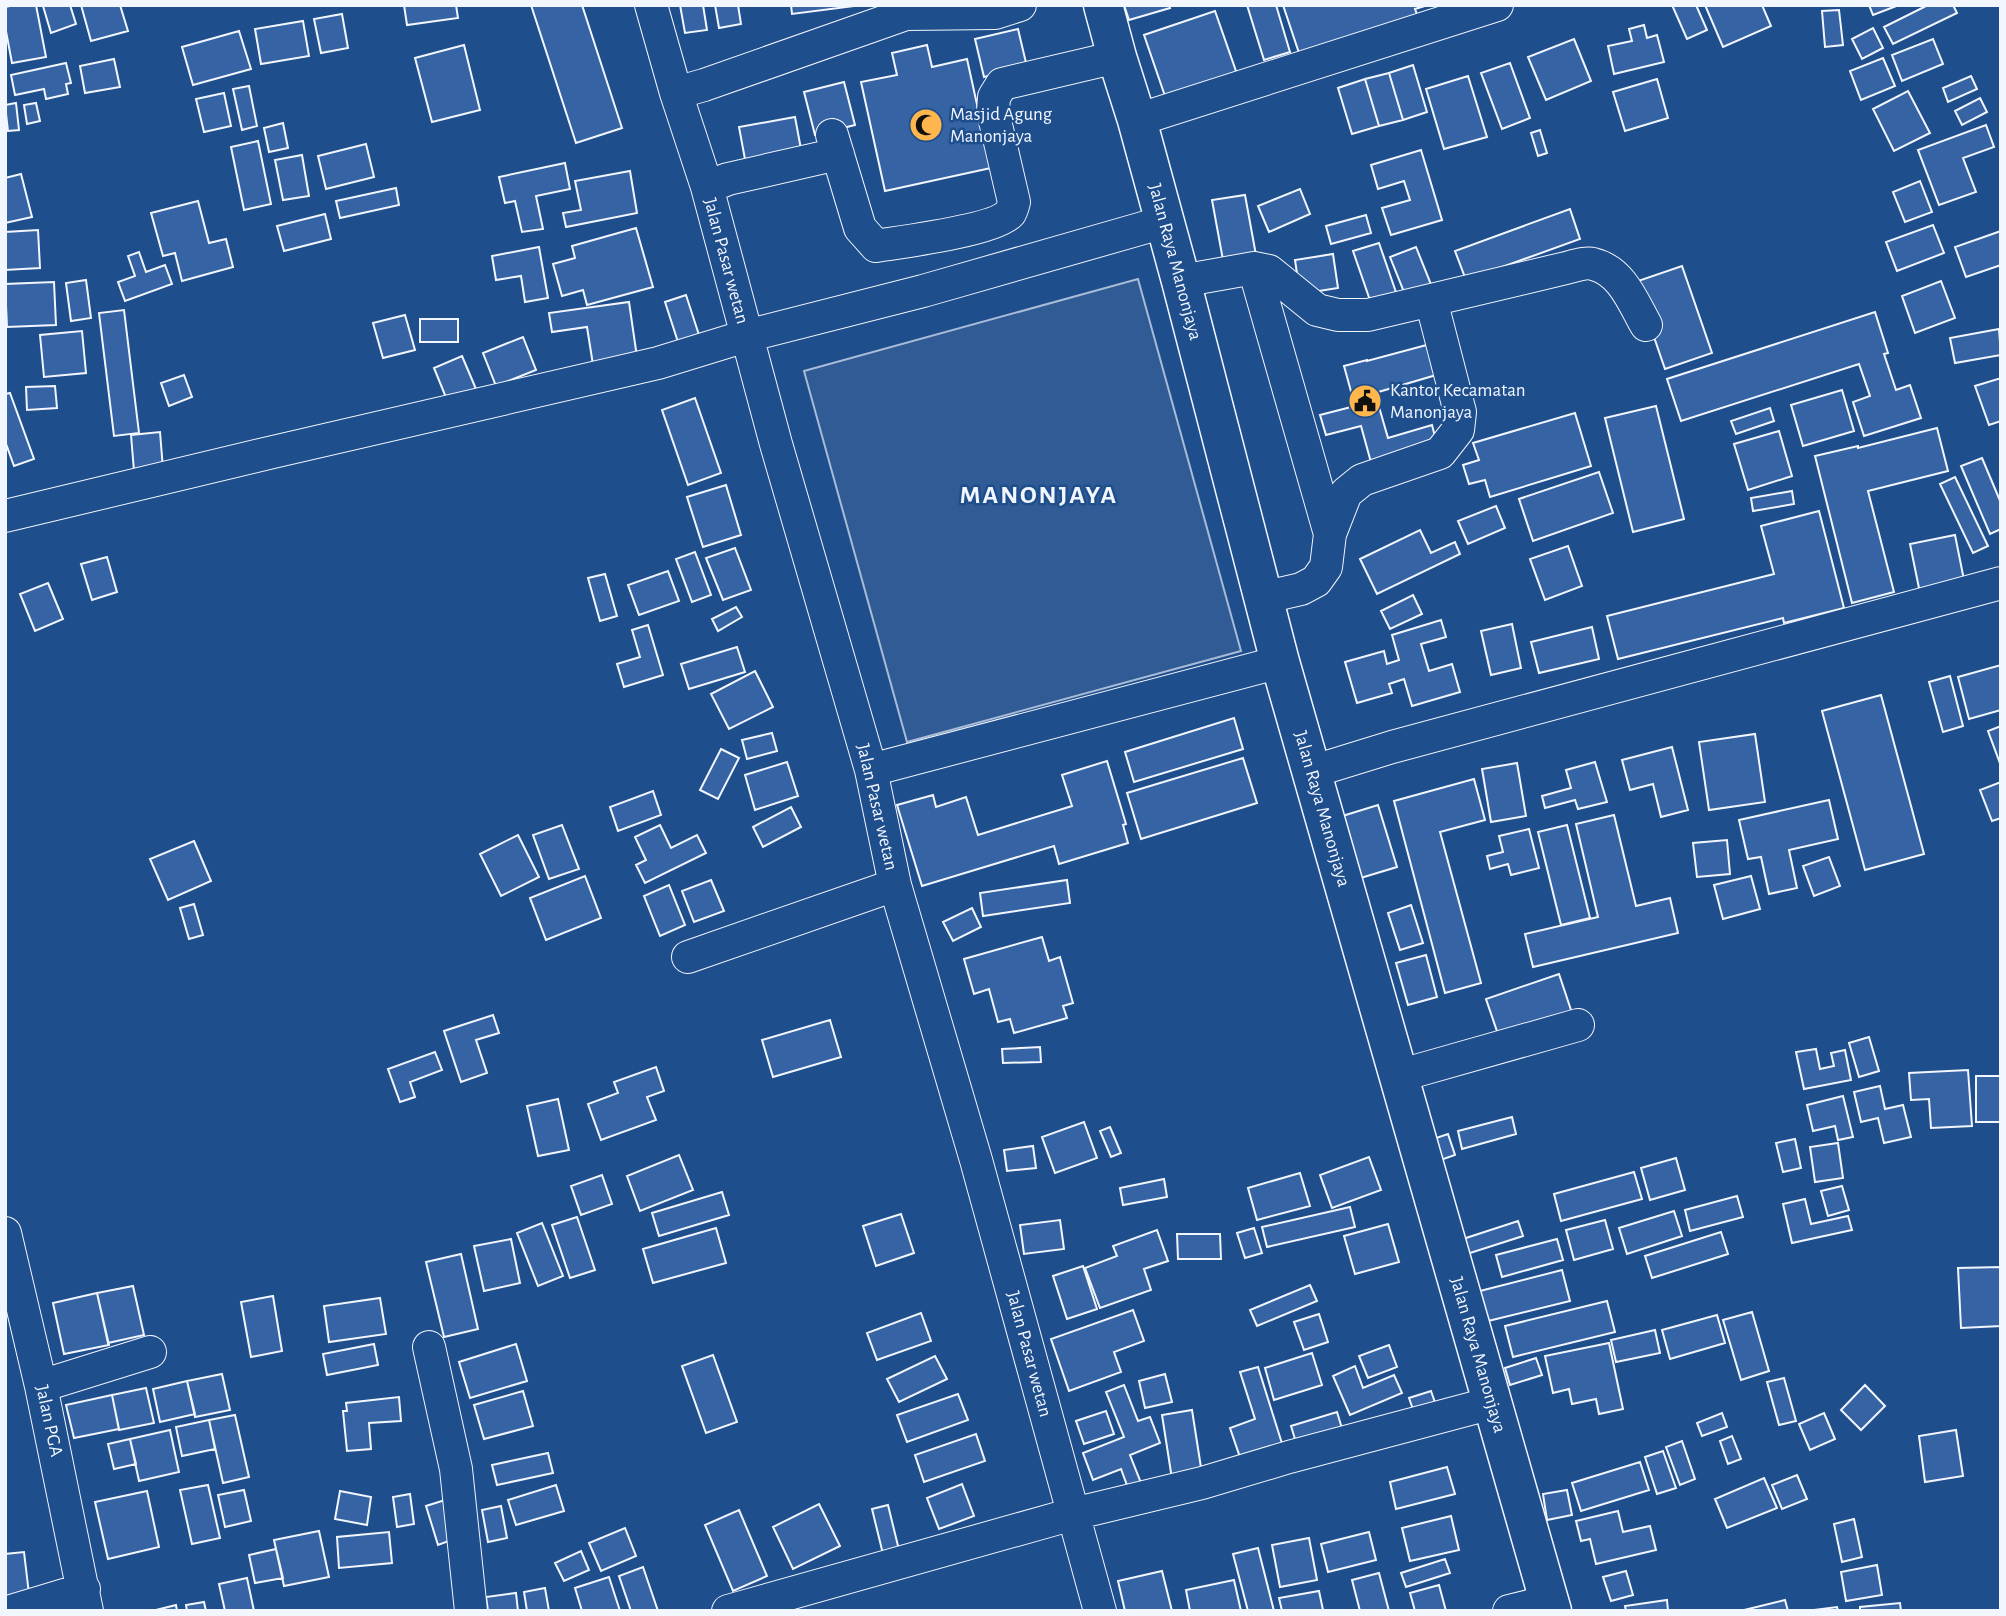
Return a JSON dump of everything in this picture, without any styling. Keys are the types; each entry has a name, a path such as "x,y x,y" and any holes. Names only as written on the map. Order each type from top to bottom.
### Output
{"main road":[{"name":"Jalan Raya Manonjaya","path":"1103,5 1181,281 1262,598 1551,1606"}],"street":[{"name":"Jalan Pasar wetan","path":"651,5 707,187 746,336 871,770 895,885 976,1160 1100,1611"},
{"path":"676,93 906,14 995,13 1020,5"},
{"path":"1137,120 1497,5"},
{"path":"707,187 835,145 860,228 876,246 944,235 994,222 1010,213 1014,202 993,112 993,97 1002,84 1117,57"},
{"path":"5,516 657,363 746,336 952,283 1164,222"},
{"path":"944,235 952,283"},
{"path":"1181,281 1254,268 1269,271 1317,310 1338,315 1368,315 1591,263 1612,273 1625,286 1646,325"},
{"path":"1254,268 1330,534"},
{"path":"1262,598 1301,589 1316,581 1326,567 1330,534 1346,493 1362,480 1440,453 1458,430 1460,412 1431,300"},
{"path":"1311,772 1405,744 2001,583"},
{"path":"871,770 1280,662"},
{"path":"688,957 895,885"},
{"path":"1398,1076 1578,1025"},
{"name":"Jalan PGA","path":"5,1233 41,1386 85,1600"},
{"path":"429,1347 456,1469 471,1611"},
{"path":"41,1386 150,1352"},
{"path":"728,1611 1073,1514 1202,1483 1492,1403"},
{"path":"11,1611 85,1600"},
{"path":"1509,1611 1551,1606"}],"shaded area":[{"path":"1138,279 1241,651 907,742 804,371"}],"building":[{"path":"36,5 46,57 12,63 5,26 5,7"},
{"path":"70,5 76,24 51,33 43,6"},
{"path":"81,5 120,5 128,31 91,41"},
{"path":"404,5 456,5 458,18 407,25"},
{"path":"531,5 582,5 622,128 576,143"},
{"path":"680,5 703,5 707,30 685,33"},
{"path":"715,5 738,5 741,24 719,28"},
{"path":"791,5 862,5 792,14"},
{"path":"1124,5 1169,5 1170,8 1129,20"},
{"path":"1247,5 1276,5 1290,52 1264,60"},
{"path":"1283,5 1428,5 1415,9 1419,20 1301,59"},
{"path":"1672,5 1696,5 1707,30 1687,39"},
{"path":"1705,5 1762,5 1771,26 1723,47"},
{"path":"1869,5 1899,5 1873,15"},
{"path":"1928,5 1953,5 1957,13 1893,44 1884,27"},
{"path":"1839,10 1843,45 1825,47 1822,11"},
{"path":"1215,11 1237,74 1166,99 1144,35"},
{"path":"342,14 348,48 321,53 314,19"},
{"path":"303,21 309,56 261,64 255,29"},
{"path":"1644,25 1647,38 1657,35 1664,62 1614,74 1608,46 1632,41 1629,29"},
{"path":"1873,28 1883,48 1862,59 1852,39"},
{"path":"1018,29 1027,67 984,77 975,39"},
{"path":"239,31 251,69 193,85 182,47"},
{"path":"1574,39 1591,81 1546,100 1528,57"},
{"path":"1933,39 1943,64 1902,81 1892,55"},
{"path":"464,45 480,110 432,122 415,58"},
{"name":"Masjid Agung Manonjaya","path":"927,45 932,67 967,59 991,168 885,191 861,82 897,75 892,53"},
{"path":"1883,58 1895,86 1861,100 1850,71"},
{"path":"114,59 120,87 85,93 80,66"},
{"path":"66,63 71,83 66,84 68,94 46,99 44,89 15,95 11,75"},
{"path":"1510,63 1530,118 1502,129 1481,73"},
{"path":"1413,65 1427,112 1403,120 1389,73"},
{"path":"1389,73 1403,120 1379,126 1365,79"},
{"path":"1468,76 1487,137 1444,149 1426,89"},
{"path":"1971,76 1977,89 1948,102 1943,88"},
{"path":"1365,79 1379,126 1352,134 1338,88"},
{"path":"1657,79 1668,118 1625,131 1613,92"},
{"path":"844,82 855,125 815,135 804,92"},
{"path":"249,86 257,126 242,130 233,89"},
{"path":"1908,91 1930,133 1894,151 1873,109"},
{"path":"224,93 231,126 204,132 196,99"},
{"path":"1980,98 1987,112 1962,125 1955,111"},
{"path":"16,103 19,130 8,131 5,105"},
{"path":"36,103 40,121 27,124 24,105"},
{"path":"795,117 803,160 747,170 739,127"},
{"path":"283,123 288,148 269,152 264,128"},
{"path":"1986,125 1994,147 1963,158 1976,192 1939,205 1918,150"},
{"path":"1540,130 1547,153 1538,156 1531,133"},
{"path":"258,141 271,204 244,210 231,147"},
{"path":"366,144 374,177 326,189 318,156"},
{"path":"1421,150 1442,220 1391,235 1382,208 1410,200 1404,181 1378,189 1371,165"},
{"path":"302,155 309,196 283,200 275,160"},
{"path":"565,163 570,189 536,196 543,229 522,232 515,201 505,203 499,177"},
{"path":"630,171 637,213 566,227 563,213 581,210 575,181"},
{"path":"21,174 32,217 5,223 5,178"},
{"path":"1920,181 1932,212 1905,222 1893,192"},
{"path":"396,188 399,205 340,218 336,201"},
{"path":"1300,189 1310,214 1269,232 1258,206"},
{"path":"1245,195 1258,266 1225,271 1212,200"},
{"path":"198,201 209,243 226,239 233,267 182,281 175,253 163,256 151,213"},
{"path":"1570,209 1580,239 1466,280 1455,251"},
{"path":"325,214 331,239 284,251 277,226"},
{"path":"1366,215 1371,233 1331,244 1326,226"},
{"path":"1933,225 1944,253 1897,271 1886,242"},
{"path":"636,228 653,287 587,305 583,290 562,296 553,264 575,258 572,246"},
{"path":"38,230 40,268 5,270 5,232"},
{"path":"2001,231 2001,265 1966,277 1955,247"},
{"path":"1379,243 1398,298 1372,306 1353,251"},
{"path":"539,247 548,298 525,302 521,276 496,280 492,256"},
{"path":"1416,247 1432,287 1406,297 1390,257"},
{"path":"139,252 146,272 165,265 172,284 125,301 118,282 135,276 128,256"},
{"path":"1333,254 1338,288 1300,294 1295,260"},
{"path":"1682,266 1712,353 1665,369 1635,282"},
{"path":"86,280 91,318 71,321 66,283"},
{"path":"1941,281 1955,318 1915,333 1902,296"},
{"path":"54,282 56,325 7,327 5,284"},
{"path":"686,295 700,338 679,345 665,302"},
{"path":"629,302 638,364 594,371 587,327 552,332 549,313"},
{"path":"124,310 139,433 114,436 99,313"},
{"path":"1875,312 1888,353 1884,354 1896,390 1910,385 1921,418 1864,436 1853,402 1870,396 1859,364 1681,421 1667,379"},
{"path":"405,315 415,350 383,358 373,323"},
{"path":"420,319 458,319 458,342 420,342"},
{"path":"1999,329 2001,355 1955,363 1950,338"},
{"path":"82,331 86,373 44,377 40,335"},
{"path":"523,337 536,370 496,386 483,353"},
{"name":"Kantor Kecamatan Manonjaya","path":"1434,343 1443,373 1375,393 1388,438 1432,425 1438,448 1372,466 1361,426 1326,435 1320,415 1355,406 1344,366"},
{"path":"462,356 476,389 447,400 434,368"},
{"path":"184,375 192,397 169,406 161,383"},
{"path":"2001,378 2001,421 1989,425 1975,386"},
{"path":"55,386 57,408 27,410 26,387"},
{"path":"1842,390 1854,431 1803,446 1791,405"},
{"path":"10,393 34,459 14,466 5,441 5,394"},
{"path":"695,398 721,473 688,485 662,410"},
{"path":"1656,406 1684,519 1633,532 1605,418"},
{"path":"1770,408 1774,421 1736,434 1731,421"},
{"path":"1575,413 1591,466 1490,497 1485,480 1469,484 1463,465 1479,460 1473,443"},
{"path":"1937,428 1948,471 1868,491 1894,592 1852,603 1815,456"},
{"path":"1779,431 1792,476 1748,490 1734,444"},
{"path":"160,432 163,469 134,471 131,435"},
{"path":"1982,458 2001,503 2001,529 1990,534 1961,466"},
{"path":"1599,472 1613,513 1533,541 1519,499"},
{"path":"1955,477 1988,546 1973,553 1940,484"},
{"path":"726,485 741,535 703,547 687,497"},
{"path":"1792,491 1794,504 1753,511 1751,498"},
{"path":"1496,506 1505,528 1468,544 1458,521"},
{"path":"1819,511 1844,608 1784,623 1783,618 1618,659 1607,616 1774,574 1761,526"},
{"path":"1420,530 1431,553 1455,542 1460,554 1377,594 1360,559"},
{"path":"1955,535 1966,590 1921,598 1910,544"},
{"path":"1568,546 1582,586 1545,600 1530,559"},
{"path":"735,548 751,590 723,600 706,558"},
{"path":"695,552 711,595 692,602 676,559"},
{"path":"107,557 117,592 92,600 81,564"},
{"path":"668,571 679,601 639,615 628,585"},
{"path":"605,574 617,616 600,621 588,578"},
{"path":"48,583 63,619 35,631 20,594"},
{"path":"1413,595 1422,614 1390,629 1381,611"},
{"path":"736,607 742,617 718,631 712,619"},
{"path":"1441,620 1446,637 1421,644 1429,671 1452,664 1460,692 1412,706 1404,679 1389,684 1392,693 1357,703 1345,662 1384,651 1387,664 1399,660 1392,635"},
{"path":"1512,624 1521,668 1491,675 1481,631"},
{"path":"648,625 663,675 624,687 617,664 640,657 632,630"},
{"path":"1592,627 1599,659 1539,673 1531,642"},
{"path":"737,647 745,672 689,689 681,664"},
{"path":"2001,665 2001,710 1969,719 1958,677"},
{"path":"755,671 773,707 729,729 711,694"},
{"path":"1950,676 1963,726 1943,732 1929,682"},
{"path":"1881,695 1924,854 1865,870 1822,711"},
{"path":"1234,718 1243,749 1134,782 1125,752"},
{"path":"2001,726 2001,766 1988,731"},
{"path":"772,733 777,751 747,759 742,740"},
{"path":"1755,734 1765,802 1709,810 1699,742"},
{"path":"1672,747 1688,810 1661,817 1653,784 1630,790 1622,760"},
{"path":"721,749 739,758 718,799 700,790"},
{"path":"1243,758 1257,803 1141,839 1127,793"},
{"path":"1107,761 1126,824 1123,825 1128,843 1059,864 1054,846 922,886 897,805 933,795 936,807 966,797 978,835 1072,806 1062,775"},
{"path":"787,762 798,796 755,810 745,775"},
{"path":"1595,762 1607,802 1578,809 1575,800 1545,808 1542,796 1571,788 1566,770"},
{"path":"1517,763 1526,816 1491,822 1482,769"},
{"path":"1474,779 1485,820 1440,832 1481,983 1445,993 1394,801"},
{"path":"2001,782 2001,818 1992,821 1980,790"},
{"path":"653,791 661,815 618,831 610,807"},
{"path":"1829,800 1838,839 1789,850 1797,888 1769,894 1761,857 1748,859 1739,820"},
{"path":"1378,805 1397,867 1354,880 1336,818"},
{"path":"791,807 801,827 763,847 753,827"},
{"path":"1614,815 1636,906 1670,898 1678,933 1533,967 1525,934 1598,917 1576,824"},
{"path":"562,825 579,869 549,879 533,835"},
{"path":"660,825 671,848 697,835 706,853 645,883 636,865 646,860 635,837"},
{"path":"1567,825 1590,918 1561,925 1538,832"},
{"path":"1529,829 1539,868 1511,875 1508,864 1490,869 1487,856 1503,852 1499,836"},
{"path":"518,835 539,877 501,896 480,854"},
{"path":"1727,840 1730,874 1697,877 1693,843"},
{"path":"194,841 211,881 168,900 150,859"},
{"path":"1829,857 1840,886 1814,896 1803,866"},
{"path":"585,876 601,918 546,940 530,898"},
{"path":"1751,876 1760,909 1723,919 1714,885"},
{"path":"711,880 724,911 694,922 682,891"},
{"path":"1067,880 1070,903 983,916 980,893"},
{"path":"669,885 685,925 660,936 644,896"},
{"path":"194,904 203,935 189,939 180,908"},
{"path":"1411,905 1423,943 1400,950 1388,913"},
{"path":"972,908 981,927 953,941 943,922"},
{"path":"1042,937 1049,961 1060,957 1073,1003 1063,1006 1067,1018 1014,1033 1010,1019 998,1022 989,989 974,994 964,959"},
{"path":"1426,955 1437,997 1408,1005 1396,963"},
{"path":"1559,974 1574,1019 1501,1043 1486,999"},
{"path":"493,1015 499,1033 476,1040 487,1073 461,1082 444,1031"},
{"path":"830,1020 841,1057 773,1077 762,1040"},
{"path":"1869,1037 1879,1071 1859,1077 1849,1043"},
{"path":"1040,1047 1041,1062 1003,1063 1002,1049"},
{"path":"1816,1049 1820,1069 1834,1066 1831,1053 1845,1050 1851,1080 1804,1089 1796,1052"},
{"path":"435,1052 442,1070 410,1082 415,1097 400,1102 388,1069"},
{"path":"656,1067 664,1091 647,1097 656,1120 601,1140 588,1104 618,1093 614,1082"},
{"path":"1968,1070 1972,1126 1931,1128 1929,1099 1911,1100 1909,1073"},
{"path":"1976,1076 2001,1076 2001,1122 1976,1122"},
{"path":"1880,1086 1885,1109 1903,1105 1911,1137 1884,1143 1878,1118 1861,1122 1854,1092"},
{"path":"1843,1096 1853,1137 1838,1140 1835,1126 1813,1131 1807,1105"},
{"path":"558,1099 569,1150 538,1156 527,1106"},
{"path":"1512,1117 1516,1134 1462,1149 1458,1131"},
{"path":"1084,1122 1097,1158 1055,1173 1042,1137"},
{"path":"1110,1127 1121,1153 1111,1157 1100,1131"},
{"path":"1448,1134 1455,1155 1432,1163 1424,1142"},
{"path":"1795,1139 1801,1168 1783,1172 1776,1143"},
{"path":"1838,1143 1843,1178 1815,1182 1810,1147"},
{"path":"1033,1146 1036,1168 1007,1171 1004,1150"},
{"path":"679,1155 693,1190 640,1211 627,1176"},
{"path":"1369,1157 1381,1190 1332,1208 1320,1175"},
{"path":"1676,1158 1685,1190 1650,1200 1641,1168"},
{"path":"1634,1172 1642,1199 1561,1221 1554,1194"},
{"path":"1300,1173 1310,1206 1257,1220 1248,1188"},
{"path":"602,1175 612,1204 581,1215 571,1186"},
{"path":"1164,1179 1167,1197 1123,1205 1120,1188"},
{"path":"1842,1186 1849,1210 1828,1216 1821,1191"},
{"path":"722,1192 729,1215 659,1236 652,1213"},
{"path":"1737,1196 1743,1217 1690,1231 1685,1210"},
{"path":"1805,1199 1811,1224 1848,1216 1852,1230 1792,1243 1783,1204"},
{"path":"1350,1207 1355,1227 1267,1247 1262,1227"},
{"path":"1674,1211 1682,1236 1627,1254 1619,1228"},
{"path":"901,1214 914,1253 876,1266 863,1226"},
{"path":"577,1217 595,1270 570,1278 552,1225"},
{"path":"1060,1220 1064,1249 1024,1254 1020,1225"},
{"path":"1605,1220 1613,1249 1574,1260 1566,1230"},
{"path":"1518,1221 1523,1236 1467,1254 1463,1239"},
{"path":"542,1223 563,1276 538,1286 517,1233"},
{"path":"1388,1224 1399,1262 1355,1274 1344,1236"},
{"path":"716,1228 726,1263 653,1283 643,1249"},
{"path":"1254,1228 1262,1253 1245,1258 1237,1233"},
{"path":"1157,1230 1168,1261 1144,1269 1151,1290 1100,1308 1085,1268 1117,1256 1113,1246"},
{"path":"1721,1232 1728,1254 1652,1278 1645,1256"},
{"path":"1177,1234 1220,1234 1221,1259 1178,1259"},
{"path":"511,1239 520,1283 484,1291 474,1246"},
{"path":"1557,1239 1563,1260 1502,1277 1496,1255"},
{"path":"461,1254 478,1329 444,1337 426,1262"},
{"path":"1083,1266 1097,1309 1067,1319 1053,1276"},
{"path":"2001,1267 2001,1326 1961,1328 1958,1268"},
{"path":"1562,1270 1570,1301 1484,1322 1476,1292"},
{"path":"1310,1285 1317,1301 1257,1326 1250,1310"},
{"path":"133,1286 144,1335 108,1343 97,1293"},
{"path":"97,1293 109,1345 64,1354 53,1303"},
{"path":"273,1296 282,1351 251,1357 241,1302"},
{"path":"380,1298 386,1334 329,1342 324,1306"},
{"path":"1607,1301 1615,1332 1513,1357 1505,1326"},
{"path":"1133,1310 1144,1341 1114,1352 1121,1372 1069,1391 1051,1339"},
{"path":"1752,1312 1769,1371 1741,1380 1723,1320"},
{"path":"921,1313 931,1341 877,1360 867,1333"},
{"path":"1319,1314 1328,1342 1304,1350 1294,1322"},
{"path":"1717,1315 1725,1343 1670,1359 1662,1330"},
{"path":"1655,1330 1660,1353 1616,1362 1611,1340"},
{"path":"1609,1343 1623,1409 1599,1414 1596,1399 1572,1404 1569,1389 1553,1393 1545,1356"},
{"path":"374,1344 378,1365 327,1375 323,1354"},
{"path":"516,1344 527,1381 470,1398 459,1362"},
{"path":"1389,1345 1397,1367 1368,1378 1359,1356"},
{"path":"1312,1353 1322,1385 1274,1400 1265,1368"},
{"path":"713,1355 737,1422 706,1433 682,1366"},
{"path":"935,1356 947,1379 899,1402 887,1379"},
{"path":"1536,1358 1542,1375 1510,1385 1505,1368"},
{"path":"1355,1366 1363,1388 1394,1375 1402,1393 1350,1415 1333,1376"},
{"path":"1258,1367 1285,1453 1243,1466 1230,1428 1255,1419 1240,1372"},
{"path":"222,1374 230,1410 195,1417 187,1381"},
{"path":"1165,1374 1172,1402 1145,1408 1139,1381"},
{"path":"1784,1378 1796,1421 1779,1425 1767,1382"},
{"path":"187,1381 195,1414 160,1422 153,1389"},
{"path":"1124,1385 1138,1421 1150,1417 1160,1443 1130,1455 1141,1483 1128,1488 1121,1469 1093,1480 1083,1453 1124,1437 1106,1392"},
{"path":"1865,1385 1885,1406 1861,1430 1841,1410"},
{"path":"146,1388 154,1423 119,1430 112,1395"},
{"path":"523,1391 533,1426 484,1439 474,1405"},
{"path":"1431,1391 1438,1411 1416,1418 1409,1398"},
{"path":"958,1394 968,1420 907,1442 897,1415"},
{"path":"112,1395 119,1429 74,1438 66,1405"},
{"path":"399,1397 401,1421 369,1423 371,1449 347,1451 343,1411 347,1411 346,1403"},
{"path":"1192,1410 1202,1474 1172,1479 1162,1415"},
{"path":"1106,1411 1114,1434 1084,1444 1076,1421"},
{"path":"1337,1412 1344,1435 1298,1449 1291,1426"},
{"path":"1722,1413 1727,1427 1702,1436 1697,1423"},
{"path":"1824,1413 1835,1439 1810,1450 1799,1424"},
{"path":"235,1415 249,1477 223,1483 209,1420"},
{"path":"209,1420 215,1449 182,1456 176,1427"},
{"path":"170,1430 179,1472 139,1481 130,1439"},
{"path":"1956,1430 1963,1476 1925,1482 1919,1436"},
{"path":"976,1434 985,1461 924,1482 915,1455"},
{"path":"1732,1436 1741,1459 1728,1464 1720,1441"},
{"path":"130,1439 136,1464 114,1469 108,1444"},
{"path":"1682,1441 1695,1479 1680,1485 1666,1447"},
{"path":"1663,1451 1676,1488 1657,1494 1645,1457"},
{"path":"548,1453 553,1473 497,1485 492,1465"},
{"path":"1640,1462 1649,1490 1581,1511 1572,1483"},
{"path":"1447,1467 1455,1494 1396,1509 1390,1482"},
{"path":"1797,1475 1807,1499 1782,1509 1772,1485"},
{"path":"1764,1478 1777,1508 1727,1528 1715,1499"},
{"path":"962,1484 974,1516 939,1529 927,1498"},
{"path":"208,1485 220,1538 192,1544 180,1490"},
{"path":"556,1485 564,1511 516,1525 508,1500"},
{"path":"244,1490 251,1521 225,1527 218,1495"},
{"path":"1567,1490 1572,1515 1547,1520 1543,1494"},
{"path":"147,1491 159,1547 108,1559 95,1502"},
{"path":"340,1491 371,1497 367,1525 335,1519"},
{"path":"410,1494 414,1524 397,1527 393,1497"},
{"path":"445,1500 457,1538 438,1545 426,1506"},
{"path":"819,1504 840,1546 793,1569 773,1527"},
{"path":"888,1505 899,1550 883,1554 872,1509"},
{"path":"501,1506 507,1538 488,1542 482,1510"},
{"path":"739,1510 767,1576 733,1591 705,1525"},
{"path":"1618,1511 1623,1532 1650,1526 1656,1550 1596,1564 1590,1539 1581,1541 1576,1521"},
{"path":"1451,1516 1459,1550 1410,1561 1402,1528"},
{"path":"1854,1519 1862,1557 1842,1562 1834,1524"},
{"path":"625,1528 636,1556 601,1571 589,1543"},
{"path":"319,1531 329,1577 284,1586 274,1540"},
{"path":"389,1532 392,1563 339,1568 337,1537"},
{"path":"1369,1532 1376,1560 1328,1572 1321,1544"},
{"path":"1309,1538 1317,1580 1280,1587 1272,1545"},
{"path":"1258,1548 1274,1611 1248,1611 1233,1554"},
{"path":"276,1549 283,1578 255,1583 249,1555"},
{"path":"581,1551 589,1570 564,1581 555,1563"},
{"path":"24,1552 29,1594 5,1596 5,1554"},
{"path":"1445,1559 1450,1573 1406,1587 1401,1573"},
{"path":"1877,1565 1882,1595 1846,1601 1841,1572"},
{"path":"643,1567 658,1611 631,1611 619,1576"},
{"path":"1162,1571 1172,1611 1125,1611 1118,1581"},
{"path":"1626,1571 1633,1595 1611,1601 1603,1577"},
{"path":"1379,1573 1389,1611 1360,1611 1352,1580"},
{"path":"609,1577 620,1611 582,1611 575,1588"},
{"path":"247,1578 254,1611 225,1611 219,1584"},
{"path":"1234,1580 1241,1611 1190,1611 1186,1590"},
{"path":"1439,1585 1446,1611 1415,1611 1410,1593"},
{"path":"545,1588 549,1611 527,1611 524,1592"},
{"path":"1319,1591 1323,1610 1282,1611 1279,1598"},
{"path":"516,1593 518,1611 488,1611 486,1597"},
{"path":"1667,1600 1668,1611 1626,1611 1625,1606"},
{"path":"1785,1600 1788,1611 1740,1611"},
{"path":"204,1602 206,1611 187,1611 186,1605"},
{"path":"1900,1603 1901,1611 1860,1611 1860,1607"},
{"path":"176,1605 177,1611 152,1611"},
{"path":"1837,1607 1838,1611 1806,1611"}],"place":[{"name":"Masjid Agung Manonjaya","path":"926,125"},
{"name":"Kantor Kecamatan Manonjaya","path":"1365,401"}],"district":[{"name":"MANONJAYA","path":"1039,495"}]}
